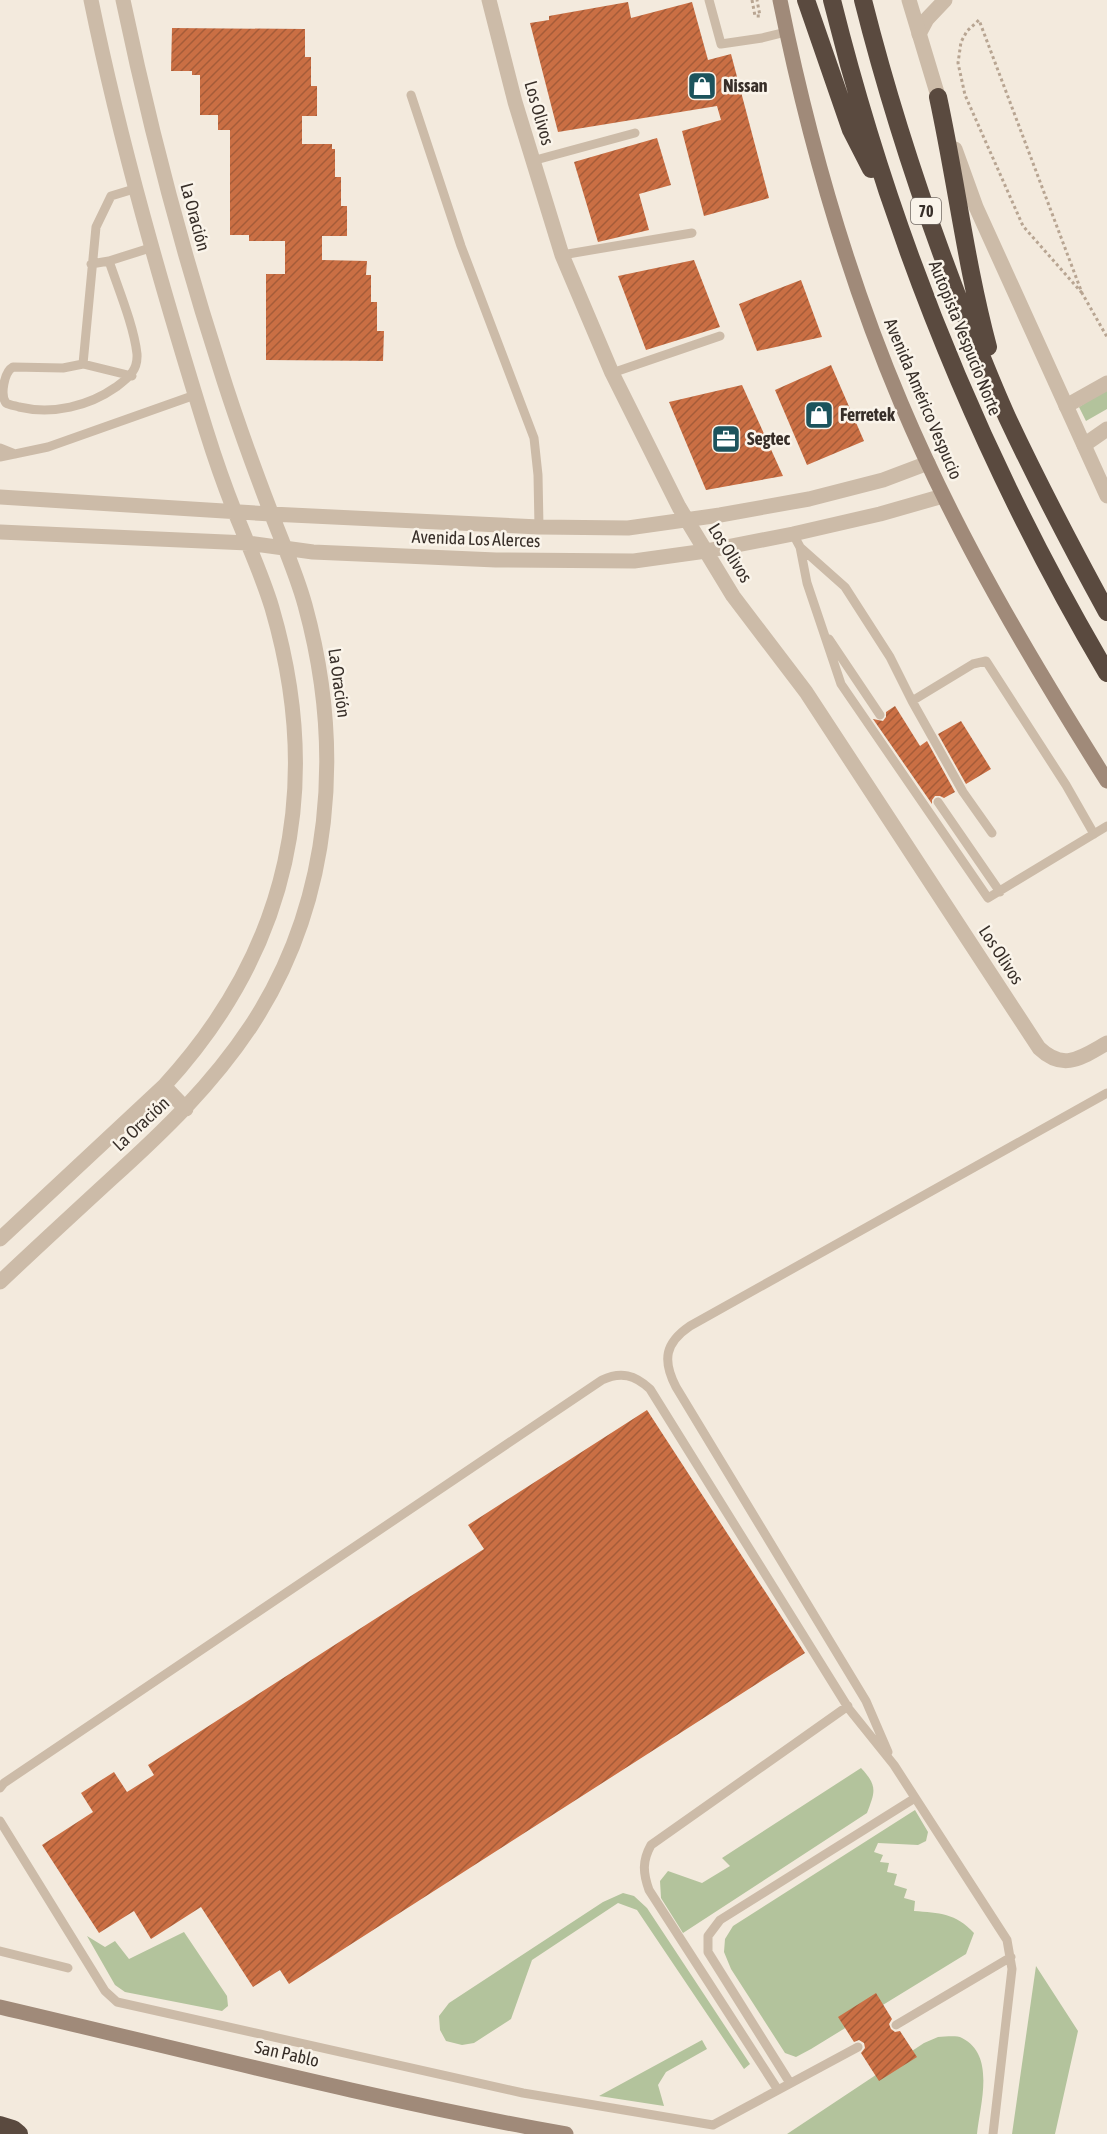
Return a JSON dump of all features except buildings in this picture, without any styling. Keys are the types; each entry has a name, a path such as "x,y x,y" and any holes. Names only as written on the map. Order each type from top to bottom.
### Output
{"highway":[{"path":"806,0 851,130 865,159 889,198"},
{"name":"Autopista Vespucio Norte","path":"832,0 867,130 922,292 986,444 1034,544 1107,673"},
{"name":"Autopista Vespucio Norte","path":"863,0 887,87 956,292 1006,416 1107,612"},
{"path":"938,97 951,157 971,280 1006,416"},
{"path":"0,2125 13,2129 19,2134"}],"main road":[{"name":"Avenida Américo Vespucio","path":"780,0 812,144 838,233 878,344 943,496 1014,630 1107,781"},
{"name":"San Pablo","path":"0,2007 498,2122 566,2134"}],"street":[{"name":"La Oración","path":"0,1239 164,1086 202,1041 225,1007 248,966 270,918 289,840 296,771 291,698 277,626 195,395 150,248 107,78 91,0"},
{"name":"La Oración","path":"0,1282 186,1109 234,1051 270,993 301,925 318,862 326,792 327,754 324,700 311,630 298,583 233,409 184,248 153,132 123,0"},
{"name":"Los Olivos","path":"489,0 532,161 562,255 612,373 687,520 747,615 816,707 1039,1048 1059,1061 1074,1061 1107,1043"},
{"path":"909,0 938,97 976,207 1107,496"},
{"path":"919,34 927,19 945,0"},
{"path":"1066,406 1107,383"},
{"path":"1084,446 1107,429"},
{"name":"Avenida Los Alerces","path":"0,496 271,514 539,527 628,528 808,499 883,480 928,463"},
{"name":"Avenida Los Alerces","path":"0,532 248,543 313,552 473,559 634,561 796,541 943,496"},
{"path":"164,1086 186,1109"}],"lane":[{"path":"709,0 721,44 786,32"},
{"path":"411,95 461,246 534,438 538,475 539,527"},
{"path":"532,161 635,133"},
{"path":"83,364 96,227 111,196 134,189"},
{"path":"562,255 692,233"},
{"path":"91,264 110,261 150,248"},
{"path":"110,261 137,355 132,376 101,398 60,409 24,408 6,403 1,389 4,376 13,367 63,368 83,364 132,376"},
{"path":"612,373 720,336"},
{"path":"0,457 48,447 195,395"},
{"path":"0,448 17,454"},
{"path":"796,541 807,583 841,684 988,898 1107,826"},
{"path":"796,541 845,587 890,657 963,792 992,833"},
{"path":"821,627 879,715"},
{"path":"912,701 973,664 986,661 1060,776 1094,834"},
{"path":"938,802 1000,892"},
{"path":"894,1765 866,1701 670,1376 669,1347 673,1339 690,1326 1107,1093"},
{"path":"0,1788 4,1783 602,1380 618,1375 634,1377 651,1389 848,1706 894,1765 1007,1940 1012,1969 993,2134"},
{"path":"778,2090 649,1890 643,1873 644,1857 651,1845 848,1706"},
{"path":"790,2083 708,1952 708,1936 720,1920 915,1798"},
{"path":"0,1821 105,1991 117,2002 523,2093 713,2125 858,2048"},
{"path":"0,1951 68,1968"},
{"path":"896,2025 1011,1957"}],"path":[{"path":"752,0 755,16 760,16 757,0"},
{"path":"1082,293 1023,226 965,95 958,63 961,42 967,31 979,20 1082,293 1107,337"}],"green space":[{"path":"1107,389 1107,409 1086,421 1079,407"},
{"path":"861,1768 870,1780 873,1789 867,1813 683,1933 661,1898 660,1881 668,1871 702,1883 730,1866 722,1858"},
{"path":"915,1810 928,1832 926,1841 918,1845 878,1843 874,1852 883,1855 880,1862 889,1863 887,1872 897,1874 894,1885 907,1889 904,1898 915,1901 914,1911 947,1915 961,1921 974,1933 966,1954 811,2049 796,2057 785,2053 731,1969 724,1952 725,1939 733,1926"},
{"path":"623,1893 634,1896 647,1908 750,2064 744,2069 637,1910 618,1903 532,1960 511,2019 474,2043 462,2045 446,2041 440,2030 439,2016 449,2003 603,1902"},
{"path":"184,1932 227,1996 228,2006 222,2011 125,1992 115,1985 87,1936 105,1947 115,1941 129,1959"},
{"path":"1036,1966 1078,2031 1055,2134 1012,2134"},
{"path":"938,2037 962,2038 973,2046 979,2056 983,2095 977,2134 787,2134 924,2043"},
{"path":"702,2040 707,2049 666,2072 658,2085 664,2106 599,2096"}],"place":[{"name":"Nissan","path":"702,86"},
{"name":"Ferretek","path":"819,415"},
{"name":"Segtec","path":"726,439"}]}
